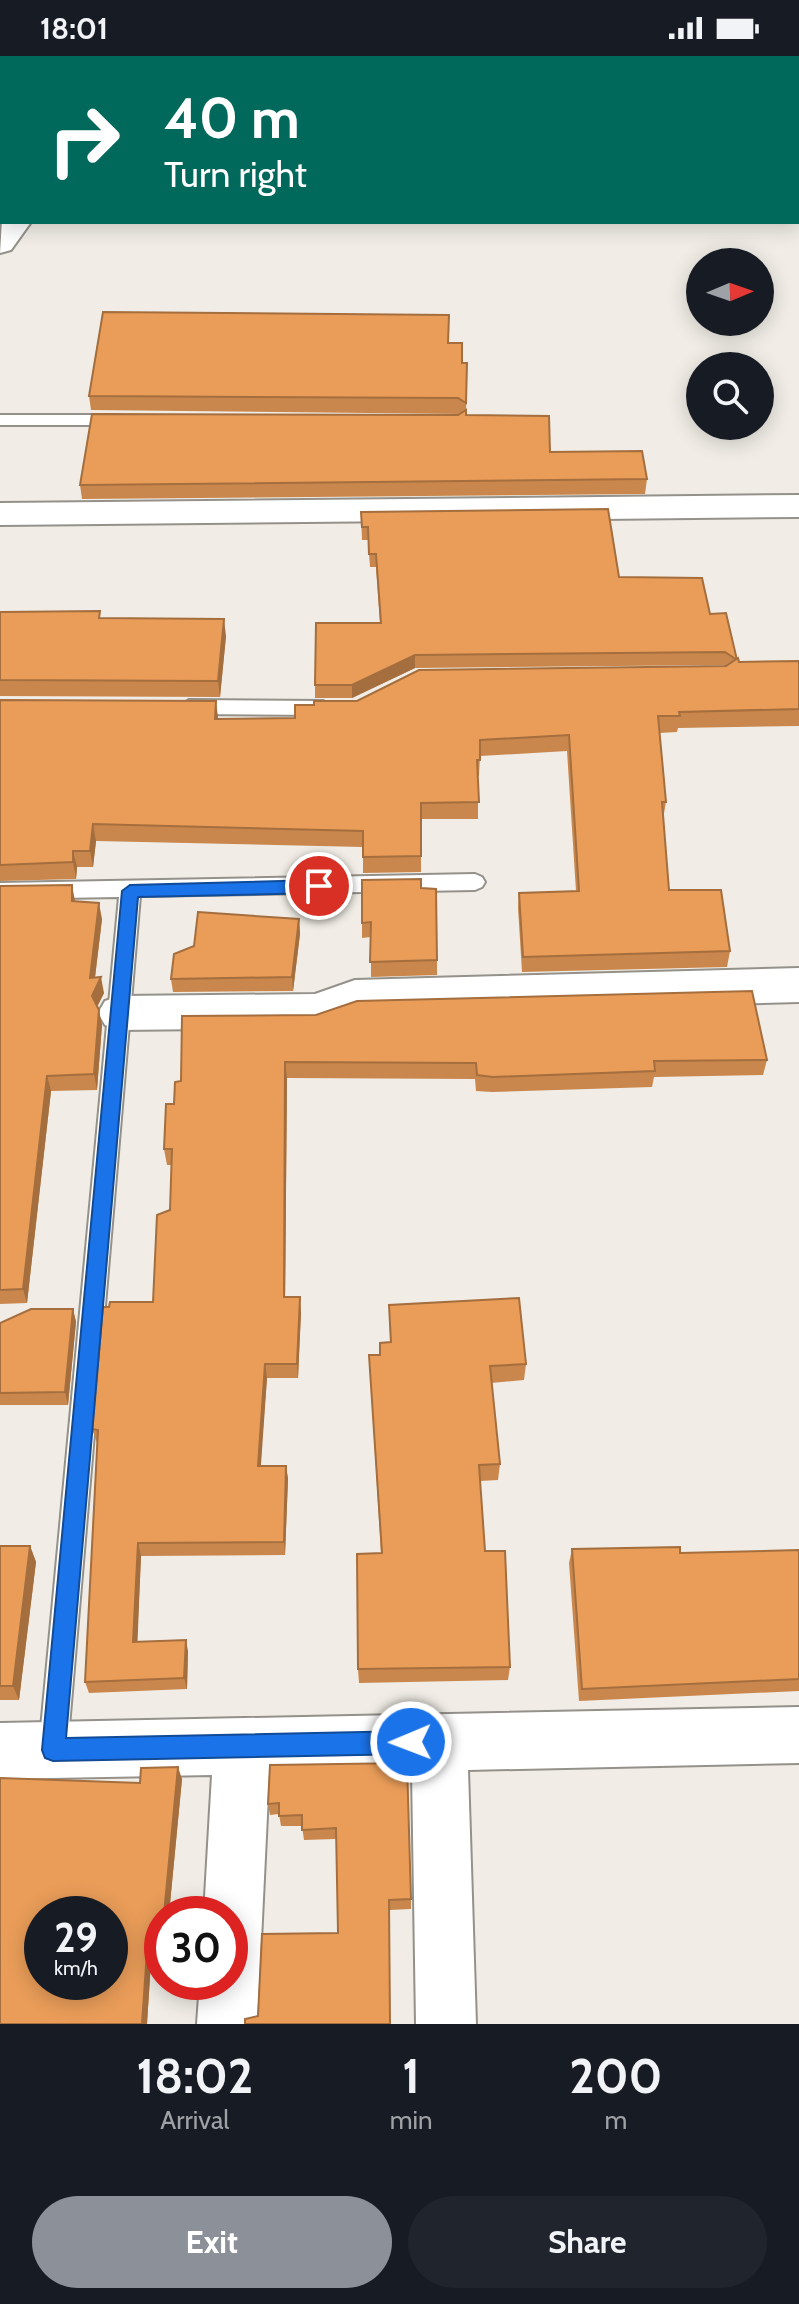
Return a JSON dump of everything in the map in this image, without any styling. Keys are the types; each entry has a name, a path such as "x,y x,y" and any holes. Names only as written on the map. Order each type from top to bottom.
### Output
{"street":[{"path":"0,244 15,224"},
{"path":"0,514 799,506"},
{"path":"120,1013 317,1011 355,997 799,985"},
{"path":"0,1751 799,1735"},
{"path":"439,1742 446,2024"},
{"path":"234,1896 242,1746"},
{"path":"227,2024 229,2000"}],"lane":[{"path":"0,420 142,420"},
{"path":"170,707 340,708"},
{"path":"0,891 130,891 475,882"},
{"path":"53,1750 130,891"}],"building":[{"path":"103,312 449,315 448,343 462,343 462,363 467,363 466,403 458,398 89,396"},
{"path":"466,410 466,415 549,416 550,452 642,451 647,479 80,485 92,414 458,415"},
{"path":"608,509 619,577 702,578 710,614 726,613 737,660 725,652 415,655 352,685 315,685 316,623 381,623 376,554 369,554 368,527 362,527 361,512"},
{"path":"100,611 99,618 224,619 218,681 0,680 0,612"},
{"path":"738,658 739,662 799,661 799,709 679,712 680,716 658,716 666,802 662,802 669,890 721,890 730,951 523,957 519,893 579,891 569,735 480,740 480,760 477,760 479,802 421,803 421,856 363,857 363,831 93,824 90,851 73,851 73,862 0,865 0,700 216,701 215,719 295,718 295,705 314,705 314,701 357,701 419,670 726,666"},
{"path":"421,879 421,888 436,889 437,960 370,962 371,922 362,923 362,880"},
{"path":"72,885 72,901 99,903 90,978 101,977 92,996 99,1010 94,1074 47,1076 23,1289 0,1290 0,886"},
{"path":"198,912 299,919 292,977 171,979 174,954 194,946"},
{"path":"752,991 767,1060 654,1061 655,1071 493,1077 477,1075 476,1063 285,1062 284,1297 300,1297 297,1364 265,1364 258,1466 286,1466 284,1542 138,1543 133,1642 186,1640 184,1678 85,1682 98,1430 92,1429 103,1307 109,1307 110,1302 153,1302 157,1215 170,1210 172,1149 164,1149 166,1104 174,1104 175,1082 181,1081 182,1016 316,1015 357,1001"},
{"path":"519,1298 526,1364 490,1366 500,1464 479,1465 485,1551 505,1551 510,1667 358,1669 357,1554 382,1553 369,1355 380,1355 380,1343 391,1342 389,1305"},
{"path":"31,1309 73,1309 65,1392 0,1393 0,1323"},
{"path":"0,1546 30,1546 13,1686 0,1686"},
{"path":"680,1547 680,1553 799,1550 799,1679 582,1689 572,1549"},
{"path":"407,1763 411,1899 389,1900 390,2024 245,2024 245,2019 258,2016 262,1934 338,1933 336,1828 302,1830 302,1815 279,1816 279,1803 268,1804 270,1765"},
{"path":"178,1767 166,1896 144,1896 142,2024 0,2024 0,1778 140,1783 141,1768"}],"route":[{"path":"319,886 130,891 53,1750 411,1742"}]}
